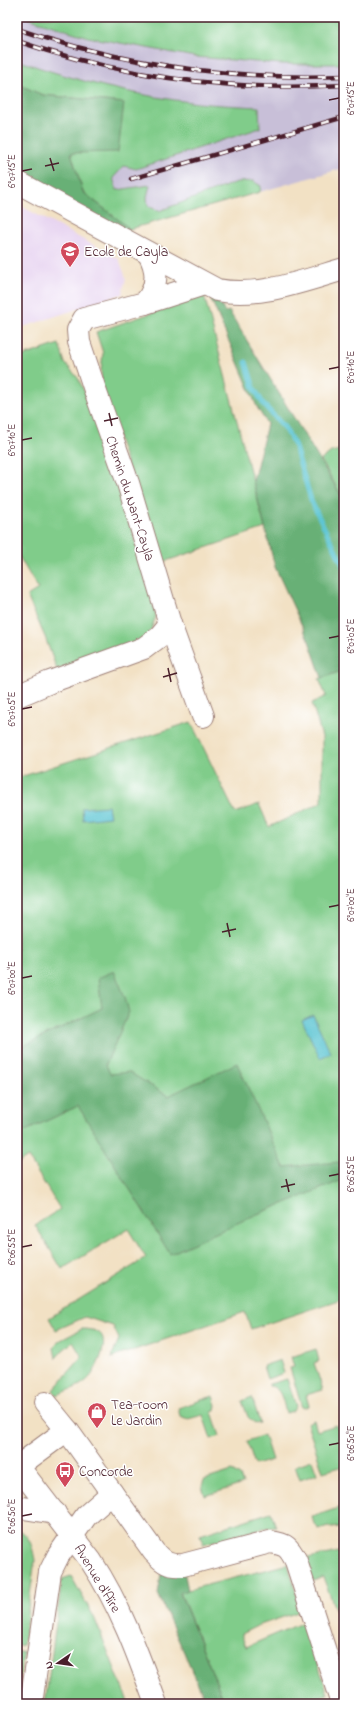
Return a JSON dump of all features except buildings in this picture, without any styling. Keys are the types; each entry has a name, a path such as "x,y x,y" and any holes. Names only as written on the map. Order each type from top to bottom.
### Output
{"street":[{"path":"17,182 217,290 233,293 251,293 300,282 344,269"},
{"path":"145,302 151,296 155,286 156,273 150,254"},
{"name":"Chemin du Nant-Cayla","path":"203,716 170,624 128,483 79,342 78,330 84,319 204,284"},
{"path":"17,696 50,682 144,648 160,636 170,624"},
{"path":"46,1402 154,1552 164,1563 172,1566 183,1565 270,1542 280,1543 289,1548 296,1561 342,1704"},
{"path":"17,1466 67,1430"},
{"name":"Avenue d'Aïre","path":"17,1466 92,1561 113,1597 131,1638 156,1704"},
{"path":"31,1704 50,1572 58,1556 86,1516 112,1493"},
{"path":"17,1507 55,1513"}],"shaded area":[{"path":"17,17 24,17 88,37 195,57 281,64 344,64 344,168 130,229 94,210 65,110 17,87"},
{"name":"Ecole de Cayla","path":"17,204 119,259 126,278 122,294 17,329"}],"green space":[{"path":"24,17 344,17 344,64 281,64 195,57 88,37"},
{"path":"17,60 61,75 129,92 198,103 259,107 260,128 136,169 124,166 113,178 117,190 150,185 147,197 148,206 159,211 237,182 253,181 261,186 260,192 130,229 83,192 71,153 124,103 42,95 17,84"},
{"path":"17,84 43,95 124,103 118,152 71,153 83,192 130,229 125,232 17,173"},
{"path":"214,294 225,312 229,311 344,500 344,670 322,678 309,641 275,567 253,481 267,424 257,407 210,297"},
{"path":"204,295 265,528 160,563 103,393 101,371 103,353 96,332"},
{"path":"59,344 65,363 78,378 110,451 156,616 151,630 142,641 57,670 45,637 27,596 38,589 17,553 17,358"},
{"path":"344,449 344,500 321,460 331,452"},
{"path":"344,670 344,1298 251,1329 245,1312 111,1358 119,1339 113,1326 85,1317 56,1330 49,1318 146,1258 128,1229 62,1269 35,1225 60,1209 28,1157 17,1164 17,778 191,722 235,813 259,804 269,827 322,802 322,737 312,703 326,696 319,679"},
{"path":"114,971 125,997 129,1012 106,1064 110,1074 129,1072 168,1096 237,1063 284,1167 339,1162 343,1166 343,1180 255,1215 170,1254 78,1106 17,1135 17,1049 102,1008 98,978"},
{"path":"82,1329 96,1331 102,1336 103,1346 100,1359 89,1378 77,1387 57,1395 53,1390 82,1357 73,1342 56,1358 54,1348 59,1341"},
{"path":"316,1349 319,1361 314,1363 323,1390 306,1395 309,1406 302,1408 290,1368 294,1367 291,1357"},
{"path":"280,1360 284,1373 267,1379 263,1366"},
{"path":"287,1379 296,1406 293,1411 286,1413 283,1400 279,1392 277,1389 269,1386 269,1384"},
{"path":"213,1396 216,1405 215,1411 212,1412 220,1436 211,1439 203,1415 188,1419 180,1416 178,1408"},
{"path":"252,1397 260,1423 256,1424 248,1417 242,1401"},
{"path":"314,1420 317,1431 336,1425 344,1450 344,1466 323,1472 307,1423"},
{"path":"264,1435 272,1460 255,1465 247,1441"},
{"path":"312,1460 317,1474 300,1480 295,1466"},
{"path":"232,1471 240,1476 243,1484 205,1496 202,1486 204,1480"},
{"path":"344,1506 344,1527 331,1528 328,1526 319,1529 314,1524 312,1517"},
{"path":"271,1512 276,1527 264,1528 203,1544 200,1535"},
{"path":"17,1528 25,1534 30,1541 35,1560 23,1645 17,1646"},
{"path":"344,1551 344,1636 342,1637 338,1617 323,1577 311,1582 303,1559"},
{"path":"288,1564 301,1611 257,1626 241,1634 246,1647 304,1622 328,1694 293,1704 225,1704 180,1592"},
{"path":"184,1571 188,1590 180,1593 225,1704 207,1704 158,1594 161,1574 172,1576"},
{"path":"71,1576 94,1617 129,1704 45,1704 62,1579"},
{"path":"17,1651 24,1653 17,1690"}],"water":[{"path":"108,806 110,817 83,820 82,808"},
{"path":"313,1015 331,1053 320,1058 302,1020"}],"waterway":[{"path":"246,362 254,388 264,405 284,427 294,444 312,503 344,567"}],"railway":[{"path":"17,29 57,42 97,52 178,68 302,77 344,76"},
{"path":"17,41 57,54 97,64 137,73 178,79 219,84 261,86 302,87 344,85"},
{"path":"131,179 344,117"}],"place":[{"name":"Ecole de Cayla","path":"70,268"},
{"name":"Tea-room Le Jardin","path":"97,1429"},
{"name":"Concorde","path":"65,1488"}]}
